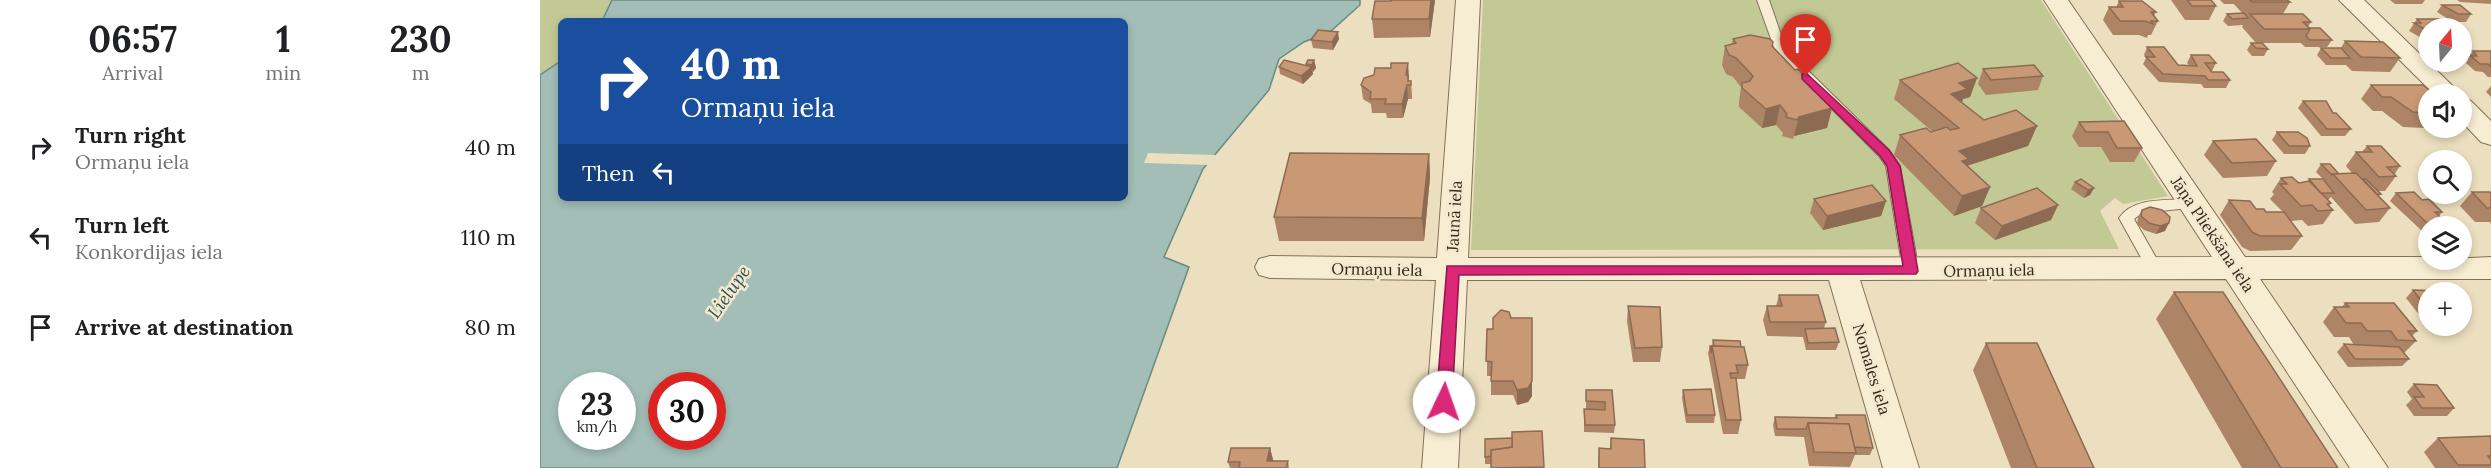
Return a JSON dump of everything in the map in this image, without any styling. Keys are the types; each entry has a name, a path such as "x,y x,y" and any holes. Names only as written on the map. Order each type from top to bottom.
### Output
{"street":[{"name":"Jaunā iela","path":"1440,468 1468,0"},
{"name":"Jāņa Pliekšāna iela","path":"2056,0 2370,468"},
{"path":"2351,0 2438,84"},
{"path":"2472,117 2491,136"},
{"name":"Ormaņu iela","path":"1270,267 1842,271 2236,267 2491,268"},
{"name":"Nomales iela","path":"1842,271 1901,468"}],"lane":[{"path":"1763,0 1780,50 1878,146 1893,166 1911,271"},
{"path":"2154,268 2126,218 2138,208 2193,204"}],"green space":[{"path":"540,0 612,0 603,18 558,18 558,63 540,75"},
{"path":"1483,0 2041,0 2168,196 2123,204 2115,198 2100,211 2119,249 1471,250"}],"water":[{"name":"Lielupe","path":"612,0 1360,0 1360,5 1331,31 1304,42 1279,59 1269,90 1203,169 1164,257 1189,267 1117,468 540,468 540,75 558,63 558,201 1128,201 1128,18 603,18"}],"pier":[{"path":"1148,153 1217,155 1210,165 1144,163"}],"building":[{"path":"1431,0 1429,19 1372,19 1375,1"},
{"path":"2187,0 2211,0 2216,6 2192,6"},
{"path":"2250,0 2287,0 2290,2 2252,2"},
{"path":"2119,1 2142,1 2156,12 2151,12 2158,21 2151,21 2153,24 2145,21 2120,21 2109,7 2123,7"},
{"path":"2442,5 2460,5 2471,14 2458,14"},
{"path":"2244,13 2248,18 2232,19 2227,14"},
{"path":"2250,14 2303,14 2311,22 2303,22 2310,29 2264,29"},
{"path":"2309,28 2320,28 2332,40 2310,40 2306,36"},
{"path":"1318,30 1338,32 1332,42 1311,40"},
{"path":"1750,35 1770,39 1773,42 1772,46 1795,70 1798,69 1824,94 1820,95 1832,108 1799,117 1797,120 1786,117 1787,114 1780,105 1766,109 1742,88 1742,83 1750,81 1753,76 1736,58 1729,55 1725,46 1736,43 1733,39"},
{"path":"2345,41 2383,42 2400,58 2361,57"},
{"path":"2251,43 2262,43 2268,49 2256,48"},
{"path":"2147,47 2164,47 2178,65 2197,66 2191,55 2209,55 2216,63 2205,63 2212,72 2223,72 2230,80 2208,80 2205,76 2163,74 2146,57 2155,57"},
{"path":"2321,48 2341,48 2350,58 2331,58"},
{"path":"2473,51 2491,51 2491,67 2488,64 2480,64 2472,57 2477,56"},
{"path":"1284,60 1312,67 1301,76 1279,67"},
{"path":"1308,60 1314,60 1312,65 1306,64"},
{"path":"1391,63 1408,63 1406,75 1411,85 1407,85 1402,104 1385,104 1386,99 1370,99 1371,92 1361,85 1364,78 1374,75 1375,68 1391,68"},
{"path":"1958,63 1977,78 1959,83 1967,89 1951,94 1984,120 2016,110 2037,126 1959,151 1969,159 1962,161 1990,187 1962,196 1900,135 1926,128 1931,132 1947,127 1950,130 1959,128 1900,80"},
{"path":"2034,65 2043,76 1991,80 1983,69"},
{"path":"2371,85 2418,85 2418,112 2413,112 2391,97 2382,97"},
{"path":"2303,101 2326,101 2333,113 2336,113 2351,129 2327,129"},
{"path":"2124,121 2142,148 2117,148 2108,132 2086,132 2079,122"},
{"path":"2277,132 2298,132 2307,138 2310,146 2289,146"},
{"path":"2256,139 2276,161 2232,163 2213,141"},
{"path":"2367,146 2381,146 2400,166 2387,167 2396,176 2379,177 2356,152 2372,152"},
{"path":"1290,153 1429,154 1422,218 1274,217"},
{"path":"2321,164 2330,164 2339,174 2332,175"},
{"path":"2356,173 2390,208 2366,210 2333,174"},
{"path":"2292,177 2299,183 2309,181 2331,203 2327,204 2333,210 2318,211 2312,205 2301,206 2280,184 2287,184 2281,178"},
{"path":"2081,179 2094,188 2088,190 2075,182"},
{"path":"2309,179 2323,179 2334,193 2321,193"},
{"path":"2363,179 2366,179 2381,194 2377,194"},
{"path":"1872,185 1886,201 1827,216 1814,199"},
{"path":"2037,188 2058,205 2002,226 1981,208"},
{"path":"2414,192 2418,196 2418,204 2434,204 2442,212 2435,212 2439,216 2420,216 2396,193"},
{"path":"2472,192 2491,193 2491,208 2487,208"},
{"path":"2229,200 2250,201 2256,209 2264,209 2266,212 2284,212 2302,236 2260,236 2252,232"},
{"path":"2150,207 2162,210 2170,217 2169,223 2160,226 2149,223 2141,216 2142,210"},
{"path":"2174,292 2223,292 2338,468 2281,468"},
{"path":"1779,295 1818,295 1826,322 1770,322 1767,306 1782,306"},
{"path":"2345,303 2394,303 2417,331 2408,331 2416,341 2397,340 2391,331 2367,331 2361,323 2346,323 2334,307 2349,307"},
{"path":"1628,306 1660,307 1662,347 1635,348"},
{"path":"1501,310 1509,312 1511,318 1532,318 1532,381 1528,388 1517,390 1513,381 1491,381 1492,362 1486,361 1487,329 1493,329 1493,318"},
{"path":"1835,328 1839,342 1808,343 1805,329"},
{"path":"1713,340 1740,341 1741,347 1712,346 1714,346"},
{"path":"1986,343 2037,343 2094,468 2037,468"},
{"path":"2344,344 2399,347 2409,359 2355,359"},
{"path":"1712,346 1744,347 1748,365 1736,365 1738,373 1730,373 1731,378 1736,378 1741,420 1726,420"},
{"path":"2414,384 2437,385 2454,408 2422,408 2414,397 2424,397"},
{"path":"1711,389 1715,415 1687,415 1683,390"},
{"path":"1586,390 1612,390 1615,425 1585,425 1584,409 1605,410 1605,402 1586,401"},
{"path":"1836,415 1865,415 1873,448 1854,447 1849,424 1808,423 1806,429 1777,429 1775,417 1837,418"},
{"path":"1808,423 1849,424 1856,453 1814,452"},
{"path":"1542,431 1544,467 1491,468 1491,450 1512,447 1512,432"},
{"path":"2491,436 2491,456 2488,456 2491,465 2458,465 2438,438"},
{"path":"1512,438 1512,447 1491,450 1491,456 1485,457 1485,439"},
{"path":"1611,438 1644,440 1645,468 1599,468 1599,448 1611,449"},
{"path":"1231,448 1270,448 1267,461 1288,461 1286,468 1239,468 1240,462 1228,462"}],"route":[{"path":"1444,402 1452,270 1911,271 1893,166 1884,153 1806,76"}]}
